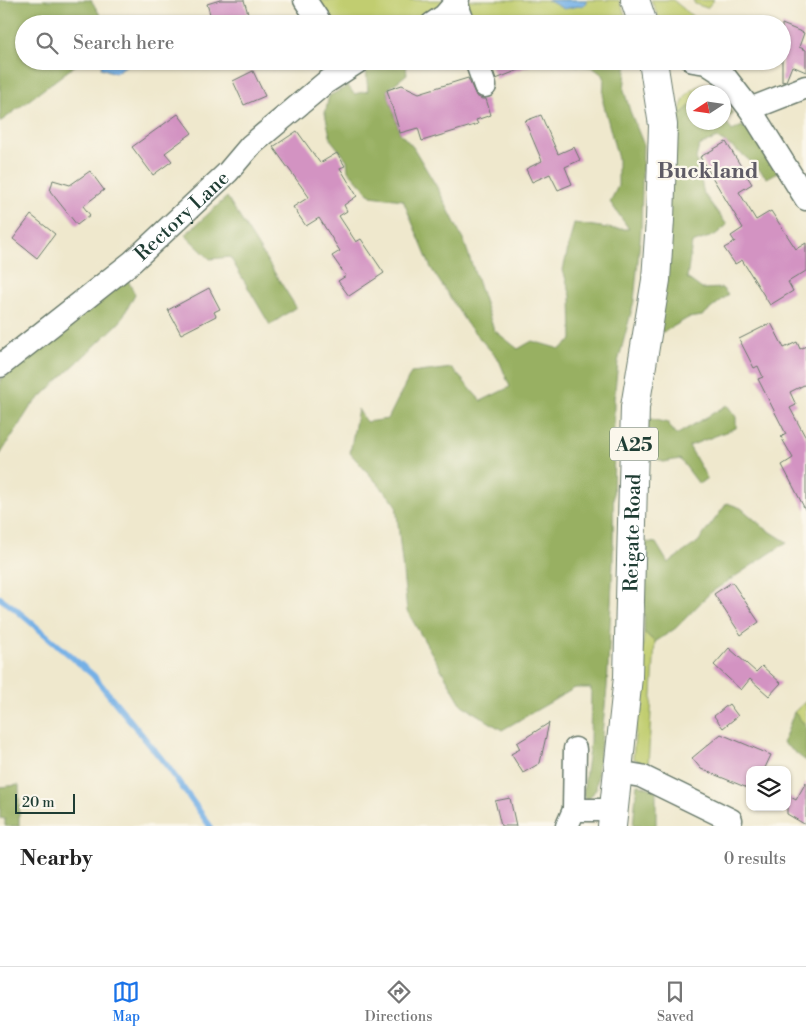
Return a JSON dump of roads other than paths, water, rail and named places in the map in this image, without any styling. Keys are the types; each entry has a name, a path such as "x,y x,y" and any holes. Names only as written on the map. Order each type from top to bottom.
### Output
{"main road":[{"path":"634,0 640,15"},
{"name":"Reigate Road","path":"612,818 628,677 635,407 656,280 663,125 660,70"}],"street":[{"path":"305,0 315,15"},
{"path":"445,15 457,1"},
{"path":"457,1 461,15"},
{"name":"Rectory Lane","path":"0,366 132,262 228,172 250,146 343,70"},
{"path":"479,70 485,86"},
{"path":"717,70 723,74 750,109 806,199"},
{"path":"750,109 806,87"},
{"path":"575,749 570,818 612,818"},
{"path":"618,772 641,776 731,820"}],"water":[{"path":"547,0 587,0 584,5 564,9"},
{"path":"107,70 120,70 115,73"}],"waterway":[{"path":"0,598 93,675 168,767 210,826"}],"district":[{"name":"Buckland","path":"708,170"}]}
